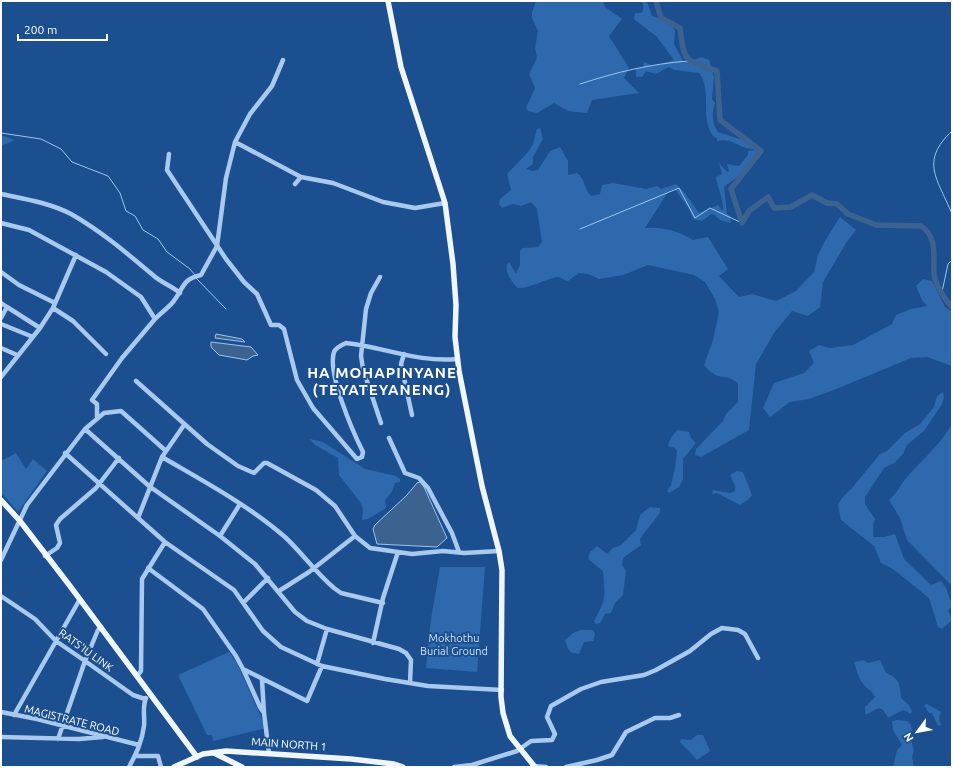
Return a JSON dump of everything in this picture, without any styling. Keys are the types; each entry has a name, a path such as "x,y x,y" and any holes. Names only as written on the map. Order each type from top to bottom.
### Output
{"main road":[{"path":"388,1 401,67 445,203 456,297 455,337 457,359 482,486 499,551 502,570 502,690 504,718 510,736 534,767"},
{"path":"1,500 20,521 45,556 80,599 197,757"},
{"path":"225,759 224,754 226,751"},
{"name":"MAIN NORTH 1","path":"174,767 197,757 214,752 226,751 351,758 404,767"},
{"path":"214,752 232,765 242,767"}],"street":[{"path":"98,417 97,404 92,400 122,358 155,319 167,309 180,293 187,280 193,275 201,274 218,246 226,178 236,142 250,114 272,86 283,60"},
{"path":"236,142 301,177 334,183 383,202 415,208 445,203"},
{"path":"169,154 167,170 244,282 257,294 271,325 279,325 284,329 297,380 313,408 354,458 359,460 362,457 363,452 346,415 337,384 334,352 341,345 346,343 361,345 443,361 457,359"},
{"path":"295,184 301,177"},
{"path":"1,194 36,201 70,214 99,232 157,278 171,285 180,293"},
{"path":"1,223 29,230 76,255 132,289 141,297 155,319"},
{"path":"1,377 40,328 54,305 76,255"},
{"path":"1,272 54,305 84,331 106,354"},
{"path":"380,277 371,293 366,309 361,345 362,369 380,424"},
{"path":"1,303 40,328"},
{"path":"1,318 7,307"},
{"path":"1,324 33,337"},
{"path":"1,348 17,355"},
{"path":"404,354 401,364 412,415"},
{"path":"136,381 184,425 238,466 254,474 264,463 267,463 316,490 335,506 355,536 370,548 412,554 443,551 499,551"},
{"path":"1,560 27,505 85,429 98,417 110,411 121,411 166,451"},
{"path":"138,518 149,486 162,457 184,425"},
{"path":"85,429 149,486 220,536 255,564 295,612 307,621 327,629 399,649 410,656 412,660 410,683"},
{"path":"389,438 405,473 419,478 428,488 452,533 459,552"},
{"path":"66,453 165,542 234,590 244,602 263,631 281,647 320,665 410,683 448,688 502,690"},
{"path":"162,457 240,504 284,537 329,584 342,593 382,603"},
{"path":"45,556 57,548 60,543 56,525 60,519 100,483 119,458"},
{"path":"220,536 240,504"},
{"path":"279,591 309,572 355,536"},
{"path":"137,676 141,670 142,579 165,542"},
{"path":"373,642 382,603 398,552"},
{"path":"148,568 203,609 236,656 264,713"},
{"path":"244,602 268,578"},
{"name":"RATS'IU LINK","path":"1,596 35,619 56,641 85,662 133,695 145,699"},
{"path":"14,715 80,599"},
{"path":"58,739 64,726 85,662 98,630 101,627"},
{"path":"454,767 472,765 517,751 531,742 545,741 555,737 547,717 547,713 551,706 565,697 590,685 630,678 656,670 690,651 714,632 722,628 738,630 745,634 758,658"},
{"path":"243,669 262,680 270,682 307,701 320,665 327,629"},
{"path":"262,680 269,753"},
{"path":"129,767 136,756 140,745 144,725 145,699 150,694"},
{"name":"MAGISTRATE ROAD","path":"1,712 140,745"},
{"path":"566,767 597,760 612,754 626,732 655,718 670,718 679,715"},
{"path":"1,737 79,739 105,737"},
{"path":"136,756 158,756 161,767"},
{"path":"534,767 546,767"}],"green space":[{"path":"536,1 603,1 605,7 622,19 609,36 629,68 624,78 639,93 592,100 587,113 568,111 554,103 537,113 528,111 526,108 535,88 529,74 537,58 535,48 538,31 532,18 532,12"},
{"path":"641,1 645,1 648,4 652,16 671,22 675,31 674,44 683,61 688,62 702,57 709,60 714,77 712,99 715,103 713,121 718,132 755,144 763,152 749,168 724,187 727,214 730,216 731,223 720,220 715,215 711,214 702,221 693,219 689,209 675,189 668,192 645,228 670,230 693,240 708,237 728,269 719,276 739,297 752,294 776,301 796,291 814,272 818,255 840,217 856,230 846,243 823,282 820,307 808,316 792,311 774,333 756,364 749,430 701,457 695,455 696,449 723,421 726,414 738,402 738,383 728,378 717,376 704,365 713,340 719,312 715,299 705,282 694,275 648,265 623,275 599,279 588,274 579,273 568,281 557,277 528,287 518,288 513,283 507,272 507,265 509,262 516,274 520,265 520,251 523,248 538,247 542,242 537,209 531,202 521,206 513,204 502,208 499,204 500,199 511,190 507,174 528,152 533,144 537,129 540,128 543,139 533,157 533,164 526,169 532,171 538,170 550,151 560,147 568,161 568,175 577,173 591,196 600,194 602,185 613,183 646,189 657,186 661,189 676,184 685,193 699,213 718,205 723,211 716,177 722,174 719,163 727,172 729,171 727,164 739,166 748,155 748,151 756,150 725,140 717,141 717,138 713,136 707,120 705,88 699,73 674,70 669,67 656,74 646,71 642,77 636,77 636,69 643,67 644,62 653,66 674,60 657,37 634,19 635,13 641,13 643,10"},
{"path":"1,135 15,140 1,146"},
{"path":"923,279 932,281 945,307 952,312 952,366 927,357 911,358 834,390 809,399 790,402 770,417 763,408 774,383 804,373 814,363 809,351 819,345 830,348 853,345 892,324 896,315 911,309 927,306 922,300 916,286"},
{"path":"943,392 944,398 942,404 924,431 907,445 903,454 894,463 884,468 865,497 865,504 875,519 873,525 873,537 884,537 895,534 904,559 931,585 941,581 946,588 952,605 948,611 952,620 942,629 938,627 929,598 893,569 881,563 874,546 841,520 838,505 842,498 880,454 887,451 905,433 920,424 934,407 937,396"},
{"path":"952,424 952,586 907,540 900,518 889,500 907,477 937,445"},
{"path":"678,430 689,432 691,438 696,443 683,459 683,479 679,487 669,493 667,491 671,485 677,451 675,448 668,446 674,433"},
{"path":"310,439 323,442 365,469 396,476 400,479 400,482 395,483 392,492 385,500 386,508 368,519 362,520 363,509 360,502 339,475 338,458 315,445"},
{"path":"16,453 26,469 33,459 47,471 18,512 1,492 1,461"},
{"path":"737,471 743,472 752,495 740,505 717,493 712,494 713,490 730,493 735,491 735,486 730,475"},
{"path":"650,507 660,508 660,513 640,539 641,545 623,558 622,565 626,571 623,595 615,603 611,613 605,614 600,623 596,624 594,621 604,597 603,571 588,559 590,552 597,546 607,554 613,548 621,545 636,530 640,515"},
{"name":"Mokhothu Burial Ground","path":"440,567 485,567 477,672 426,668 431,619"},
{"path":"581,630 593,630 595,634 593,641 584,642 579,654 572,653 568,649 565,640 573,633"},
{"path":"229,652 237,663 266,728 213,741 212,735 207,735 178,675"},
{"path":"864,660 868,663 880,660 886,673 897,680 901,698 909,705 912,711 911,714 903,710 888,718 884,711 880,708 865,714 865,707 875,697 858,676 854,662"},
{"path":"927,704 941,712 939,718 941,725 938,726 932,713 929,713 924,705"},
{"path":"892,721 907,721 911,725 912,730 910,736 914,751 912,757 914,767 893,767 897,750 902,745 893,730"},
{"path":"697,735 703,735 710,751 697,760 680,742 681,739 691,740"}],"shaded area":[{"path":"216,334 242,339 245,342 215,338"},
{"path":"211,342 251,347 258,355 247,360 219,355 211,347"},
{"path":"420,482 424,487 447,538 437,547 377,544 373,529 375,525 407,495 417,483"}],"waterway":[{"path":"656,1 661,18 680,28 683,48 688,58 698,65 717,71 720,120 761,151 731,189 742,223 749,211 768,197 774,208 791,207 812,195 827,203 837,204 848,214 876,225 921,226 930,236 934,248 934,274 936,282 943,296 952,307"},
{"path":"580,84 634,69 688,61"},
{"path":"952,131 942,142 936,152 934,162 934,171 937,181 952,214"},
{"path":"1,133 41,139 61,149 72,162 108,176 120,193 126,211 135,216 143,230 158,239 167,252 190,269 195,275"},
{"path":"580,229 679,188 695,218 710,208 742,223"},
{"path":"942,292 948,264 952,260"},
{"path":"196,278 226,309"}],"district":[{"name":"HA MOHAPINYANE (TEYATEYANENG)","path":"382,382"}]}
